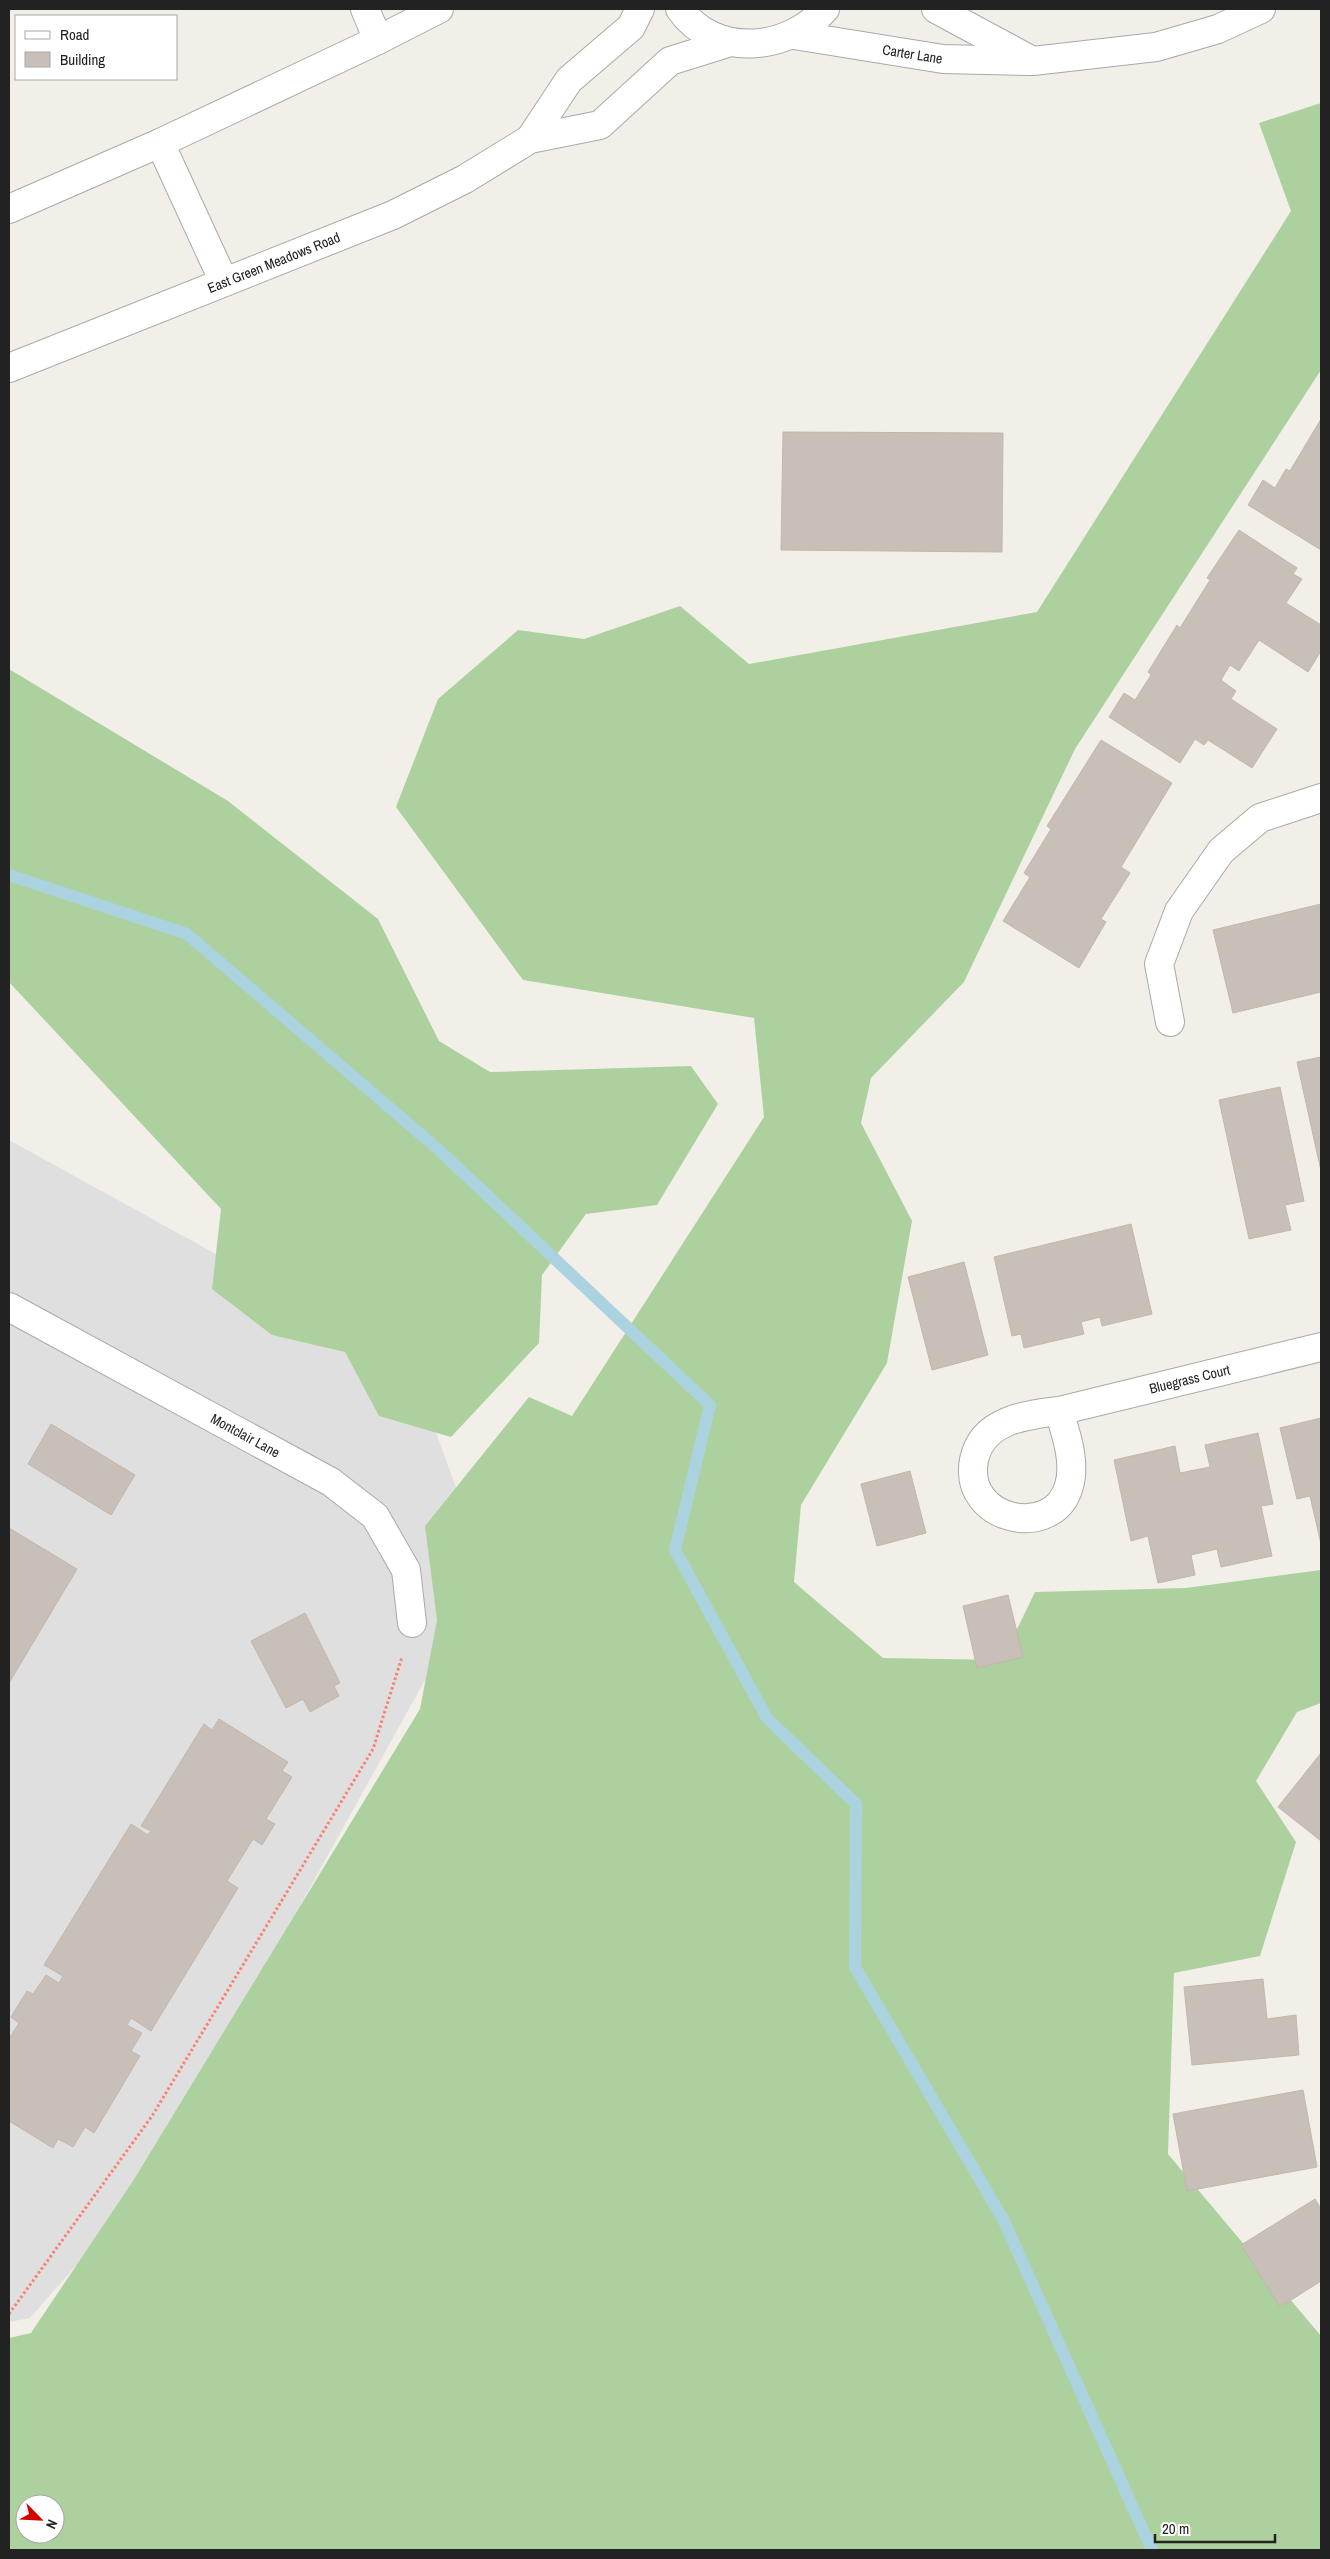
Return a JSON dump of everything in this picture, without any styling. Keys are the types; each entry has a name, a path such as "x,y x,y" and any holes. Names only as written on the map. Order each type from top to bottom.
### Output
{"street":[{"path":"365,9 378,40"},
{"path":"9,210 160,143 378,40 439,9"},
{"name":"East Green Meadows Road","path":"530,139 569,80 631,28 640,9"},
{"path":"680,9 706,32 731,42 763,44 794,35 815,21 825,9"},
{"path":"936,9 1033,61"},
{"name":"Carter Lane","path":"794,35 943,59 1033,61 1156,48 1218,29 1261,9"},
{"name":"East Green Meadows Road","path":"9,368 393,215 465,179 530,139 600,126 670,61 731,42"},
{"path":"160,143 224,282"},
{"path":"1170,1022 1159,964 1179,911 1221,851 1260,818 1321,798"},
{"name":"Montclair Lane","path":"9,1307 331,1482 376,1516 406,1570 412,1622"},
{"name":"Bluegrass Court","path":"1059,1411 1321,1347"}],"path":[{"path":"9,2314 152,2116 374,1749 412,1622"}],"shaded area":[{"path":"9,1140 410,1361 486,1570 143,2189 30,2318 9,2322"}],"green space":[{"path":"1321,103 1321,370 1075,749 964,982 871,1078 861,1123 912,1221 887,1363 801,1505 794,1582 883,1658 1002,1660 1035,1592 1186,1588 1321,1570 1321,1703 1297,1712 1256,1781 1296,1842 1260,1956 1174,1973 1168,2154 1321,2336 1321,2550 9,2550 9,2338 31,2333 133,2181 420,1709 437,1620 425,1526 529,1397 572,1416 764,1117 754,1018 523,980 396,807 438,699 518,630 584,639 680,606 749,664 1037,612 1291,211 1259,123"},
{"path":"9,669 228,801 378,919 439,1041 490,1072 691,1066 718,1104 657,1205 586,1214 542,1275 539,1343 451,1437 379,1416 345,1352 272,1335 212,1289 221,1209 9,982"}],"building":[{"path":"1321,419 1321,550 1248,505 1263,480 1275,488 1286,469 1290,471"},
{"path":"783,432 1003,433 1002,552 781,550"},
{"path":"1239,530 1297,568 1293,574 1302,579 1286,603 1321,625 1321,651 1308,672 1259,640 1239,671 1230,665 1221,680 1236,691 1231,699 1277,729 1252,768 1208,740 1204,745 1195,739 1180,763 1109,717 1124,693 1135,700 1151,675 1148,672 1177,625 1180,628 1210,580 1207,578"},
{"path":"1101,740 1172,783 1121,867 1130,873 1101,919 1106,922 1079,968 1003,921 1030,877 1024,873 1051,829 1047,826"},
{"path":"1321,904 1321,992 1233,1013 1213,930"},
{"path":"1321,1057 1321,1171 1297,1062"},
{"path":"1280,1087 1304,1201 1285,1205 1291,1230 1249,1239 1219,1100"},
{"path":"1131,1224 1152,1314 1102,1326 1100,1317 1081,1322 1084,1334 1024,1348 1021,1334 1012,1336 994,1257"},
{"path":"964,1262 988,1355 932,1370 908,1277"},
{"path":"1321,1418 1321,1544 1310,1496 1297,1499 1280,1428"},
{"path":"51,1424 135,1475 111,1515 28,1464"},
{"path":"1258,1433 1273,1504 1261,1506 1272,1556 1221,1567 1217,1549 1191,1555 1195,1575 1158,1583 1148,1536 1131,1541 1114,1460 1175,1446 1180,1473 1210,1467 1205,1445"},
{"path":"910,1471 926,1533 877,1546 861,1484"},
{"path":"9,1528 77,1569 9,1683"},
{"path":"1008,1595 1023,1657 977,1668 963,1606"},
{"path":"305,1613 340,1683 334,1686 339,1696 310,1712 303,1699 286,1708 251,1641"},
{"path":"219,1719 288,1762 282,1771 292,1777 266,1819 275,1824 262,1845 253,1839 227,1881 238,1888 151,2031 131,2018 127,2025 142,2033 131,2051 140,2056 94,2133 85,2127 73,2147 58,2139 53,2148 9,2121 9,2039 19,2023 11,2017 27,1991 33,1994 46,1975 59,1983 63,1976 44,1965 131,1824 148,1835 151,1831 141,1826 204,1724 212,1730"},
{"path":"1321,1753 1321,1841 1278,1807"},
{"path":"1263,1979 1267,2019 1296,2015 1299,2055 1192,2065 1184,1987"},
{"path":"1303,2090 1317,2167 1187,2191 1173,2114"},
{"path":"1315,2199 1321,2209 1321,2281 1280,2307 1241,2245"}],"waterway":[{"path":"9,875 187,934 439,1150 710,1405 675,1550 767,1718 856,1804 855,1967 1003,2219 1152,2550"}]}
